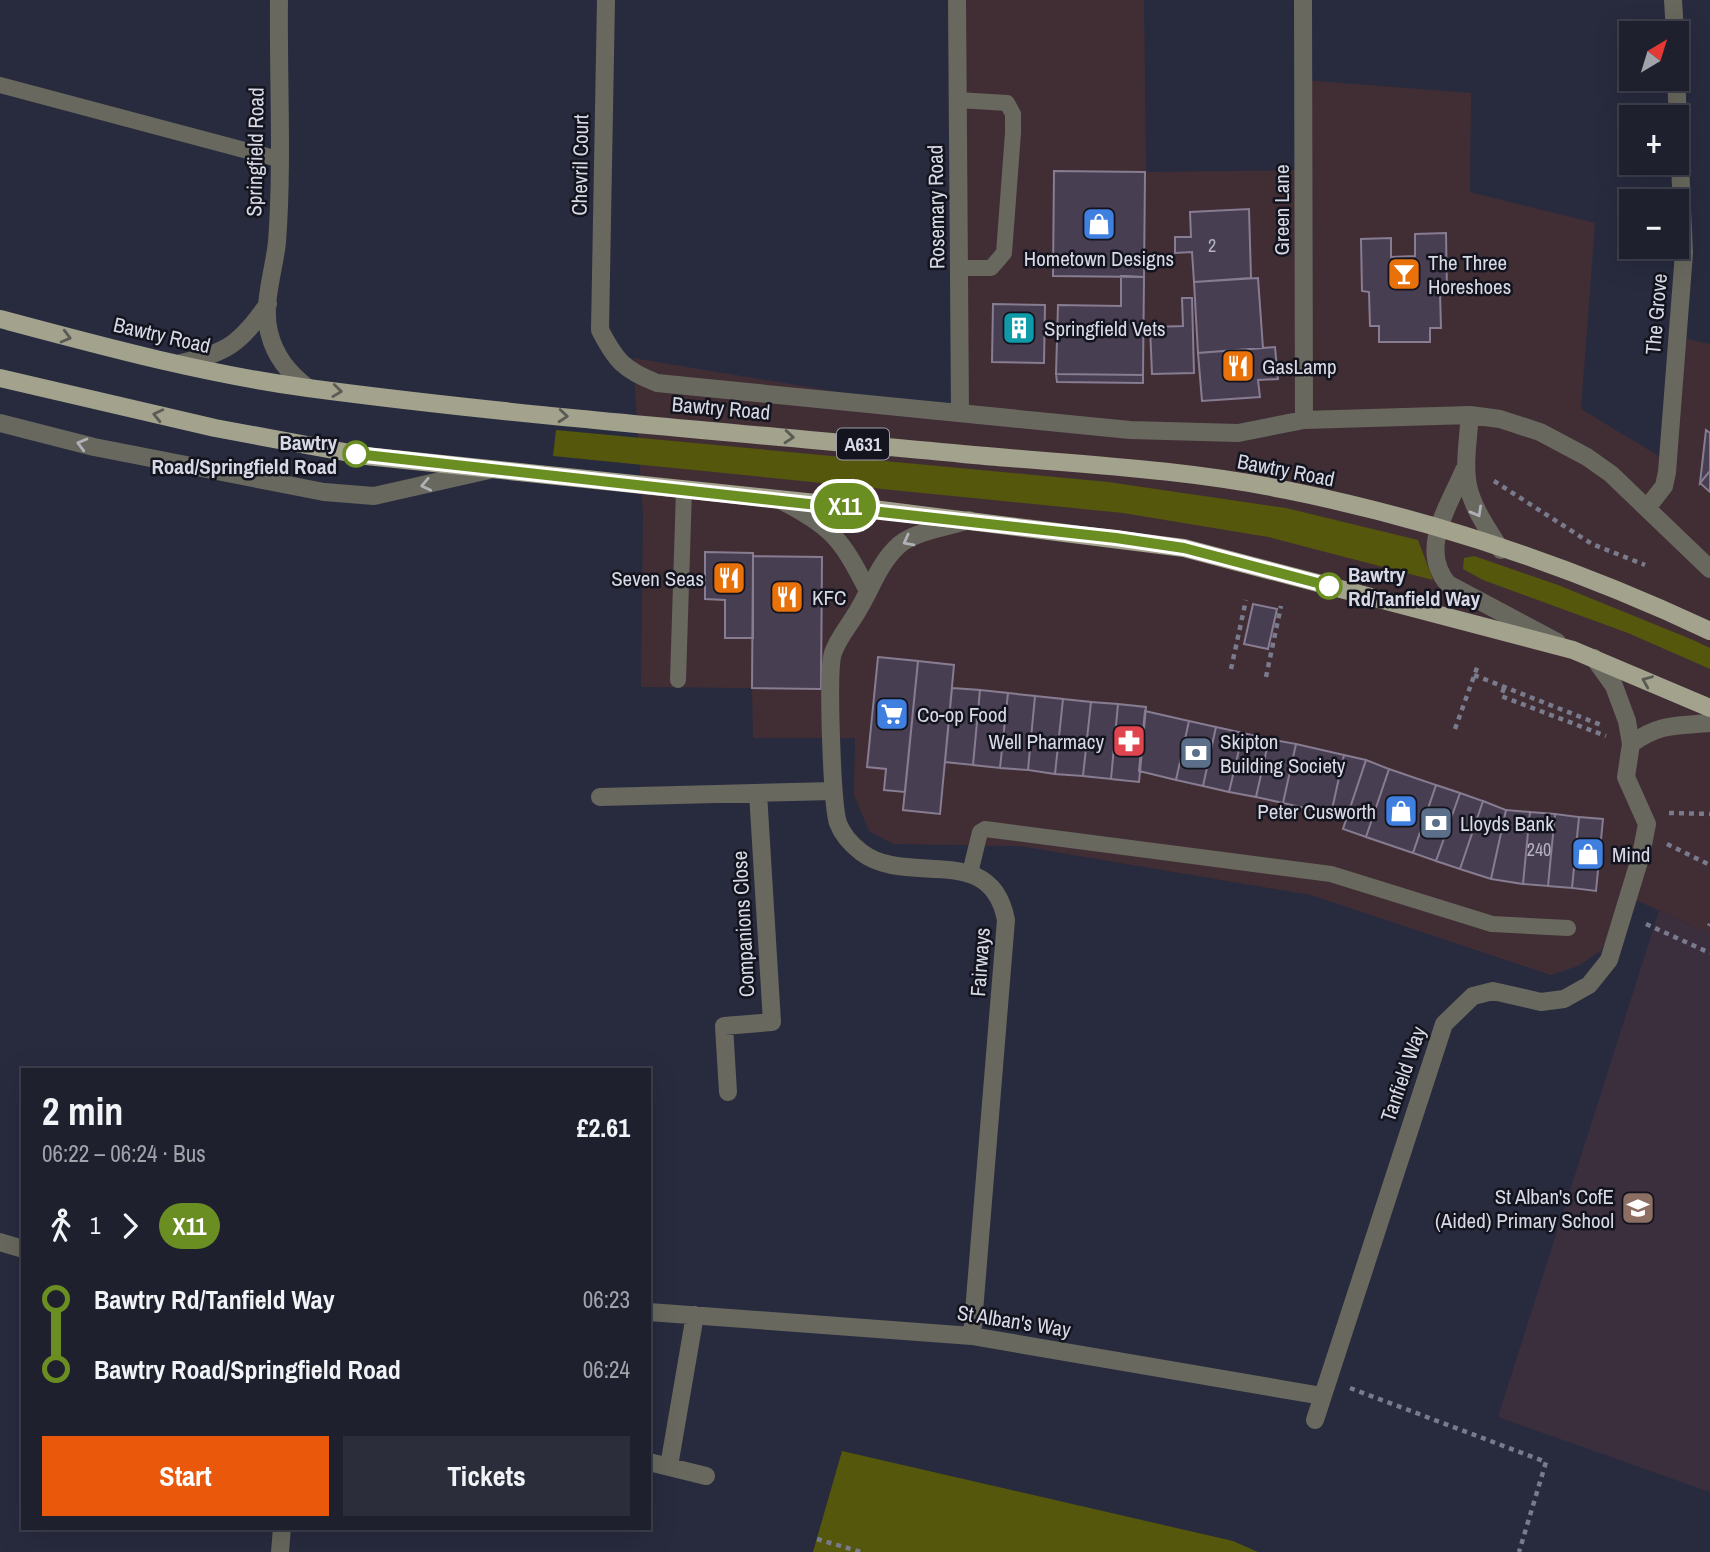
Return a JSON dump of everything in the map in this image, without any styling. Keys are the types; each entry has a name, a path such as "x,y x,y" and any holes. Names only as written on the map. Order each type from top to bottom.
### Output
{"main road":[{"name":"Bawtry Road","path":"0,319 181,363 308,388 496,410 1169,473 1284,489 1439,530 1501,550 1623,593 1710,631"},
{"path":"0,378 228,431 366,456 969,520 1184,548 1573,650 1710,708"}],"street":[{"name":"Springfield Road","path":"279,0 277,241 268,304 268,329 273,345 290,374 308,388"},
{"name":"Chevril Court","path":"600,330 606,0"},
{"name":"Rosemary Road","path":"957,0 960,413"},
{"name":"Green Lane","path":"1303,0 1304,420"},
{"path":"1673,0 1674,21"},
{"name":"The Grove","path":"1647,508 1664,486 1667,472 1684,253 1677,91"},
{"name":"Springfield Road","path":"181,363 225,351 247,332 268,304"},
{"name":"Bawtry Road","path":"600,330 614,356 630,373 657,383 1130,430 1238,433 1304,420 1470,415 1500,419 1540,432 1587,457 1647,508 1710,569"},
{"path":"1470,415 1464,470 1467,491 1501,550"},
{"path":"0,423 106,450 324,492 373,496 492,469"},
{"path":"1464,470 1439,530 1434,561 1437,572 1448,584 1573,650"},
{"path":"779,499 833,532 846,549 867,589"},
{"path":"969,520 914,537 900,545 867,589 862,604 832,656 833,791 838,824 847,839 862,854 883,863 970,873"},
{"name":"Tanfield Way","path":"1315,1420 1444,1024 1472,996 1493,991 1541,1002 1564,999 1589,985 1609,960 1641,855 1647,824 1626,777 1632,744 1620,700 1594,658"},
{"path":"1632,744 1647,732 1672,724 1710,723"},
{"path":"600,797 833,791"},
{"name":"Companions Close","path":"728,1092 723,1026 772,1022 758,793"},
{"name":"Fairways","path":"970,873 992,887 1003,905 1006,920 972,1336"},
{"path":"0,1242 21,1249"},
{"name":"St Alban's Way","path":"651,1312 972,1336 1325,1388"},
{"path":"669,1466 695,1315"},
{"path":"651,1462 706,1476"},
{"path":"280,1552 282,1530"}],"lane":[{"path":"0,85 278,159"},
{"path":"958,100 1007,103 1013,114 1004,253 991,268 960,268"},
{"path":"678,680 684,490"},
{"path":"970,873 980,832 985,830 1331,874 1492,923 1568,928"}],"path":[{"path":"1464,470 1481,473 1607,552 1645,565"},
{"path":"1231,669 1247,600"},
{"path":"1266,677 1281,606"},
{"path":"1455,729 1478,665"},
{"path":"1474,676 1550,703 1603,726"},
{"path":"1504,688 1501,696 1601,734"},
{"path":"1664,813 1710,814"},
{"path":"1663,842 1710,865"},
{"path":"1623,912 1710,953"},
{"path":"1325,1388 1546,1462 1519,1552"},
{"path":"817,1539 861,1552"}],"shaded area":[{"path":"958,0 1144,0 1146,172 1303,170 1303,80 1471,93 1470,192 1595,223 1581,409 1667,461 1677,337 1710,344 1710,934 1627,896 1601,951 1578,966 1551,975 1311,895 1020,846 894,844 869,831 854,795 855,738 753,738 752,688 641,687 643,515 633,358 960,412"},
{"path":"556,430 1108,482 1286,508 1418,540 1433,580 1268,537 1123,513 553,456"},
{"path":"1474,556 1558,585 1710,648 1710,669 1628,633 1483,580 1463,569 1464,558"},
{"name":"St Alban's CofE (Aided) Primary School","path":"1659,911 1710,934 1710,1492 1498,1417"},
{"path":"842,1451 1233,1541 1258,1552 813,1552"}],"building":[{"name":"Hometown Designs","path":"1054,171 1145,172 1144,277 1053,276"},
{"path":"1249,209 1251,278 1194,282 1192,252 1175,253 1175,237 1191,237 1190,212"},
{"name":"The Three Horeshoes","path":"1446,233 1447,292 1440,293 1441,328 1430,328 1430,342 1379,342 1379,326 1370,326 1369,292 1362,291 1361,239 1391,238 1391,257 1415,256 1415,234"},
{"path":"1121,276 1144,277 1143,375 1056,374 1058,305 1121,306"},
{"path":"1258,278 1263,348 1198,353 1194,282"},
{"path":"1182,298 1192,298 1194,373 1152,374 1150,327 1183,326"},
{"name":"Springfield Vets","path":"993,304 1045,305 1044,363 992,362"},
{"name":"GasLamp","path":"1275,347 1278,379 1258,380 1260,397 1202,401 1198,353"},
{"path":"1056,374 1143,375 1143,383 1057,382"},
{"path":"1706,430 1710,433 1710,471 1700,483"},
{"path":"1710,471 1710,492 1700,483"},
{"name":"Seven Seas","path":"705,552 753,553 753,638 725,638 725,600 705,599"},
{"name":"KFC","path":"753,556 822,557 821,689 752,688"},
{"path":"1253,604 1277,609 1268,649 1244,644"},
{"name":"Co-op Food","path":"878,657 918,661 905,792 884,790 886,769 867,767"},
{"path":"918,661 954,665 940,814 903,810"},
{"path":"952,688 980,690 973,765 945,762"},
{"path":"980,690 1008,693 1000,768 973,765"},
{"path":"1008,693 1035,696 1028,770 1000,768"},
{"path":"1035,696 1063,699 1055,774 1028,770"},
{"path":"1063,699 1091,702 1083,776 1055,774"},
{"path":"1091,702 1118,704 1111,779 1083,776"},
{"name":"Well Pharmacy","path":"1118,704 1146,707 1139,782 1111,779"},
{"path":"1145,711 1189,721 1176,780 1139,771"},
{"name":"Skipton Building Society","path":"1189,721 1216,727 1203,786 1176,780"},
{"path":"1216,727 1243,733 1229,792 1203,786"},
{"path":"1243,733 1269,739 1256,797 1229,792"},
{"path":"1269,739 1296,744 1283,803 1256,797"},
{"path":"1296,744 1344,755 1331,814 1283,803"},
{"path":"1344,755 1366,760 1347,817 1331,814"},
{"path":"1366,760 1389,769 1366,837 1343,829"},
{"name":"Peter Cusworth","path":"1389,769 1436,785 1413,853 1366,837"},
{"name":"Lloyds Bank","path":"1436,785 1460,793 1436,861 1413,853"},
{"path":"1460,793 1483,801 1460,869 1436,861"},
{"path":"1483,801 1506,810 1491,879 1460,869"},
{"path":"1506,810 1530,812 1523,884 1491,879"},
{"path":"1530,812 1555,814 1548,886 1523,884"},
{"path":"1555,814 1579,817 1572,888 1548,886"},
{"name":"Mind","path":"1579,817 1603,819 1596,891 1572,888"}],"bus line":[{"name":"X11","path":"356,454 1116,538 1184,548 1329,586"}],"place":[{"name":"Hometown Designs","path":"1099,224"},
{"name":"The Three Horeshoes","path":"1404,274"},
{"name":"Springfield Vets","path":"1019,328"},
{"name":"GasLamp","path":"1238,366"},
{"name":"Bawtry Road/Springfield Road","path":"356,454"},
{"name":"Seven Seas","path":"729,578"},
{"name":"Bawtry Rd/Tanfield Way","path":"1329,586"},
{"name":"KFC","path":"787,597"},
{"name":"Co-op Food","path":"892,714"},
{"name":"Well Pharmacy","path":"1129,741"},
{"name":"Skipton Building Society","path":"1196,753"},
{"name":"Peter Cusworth","path":"1401,811"},
{"name":"Lloyds Bank","path":"1436,823"},
{"name":"Mind","path":"1588,854"},
{"name":"St Alban's CofE (Aided) Primary School","path":"1638,1208"}]}
